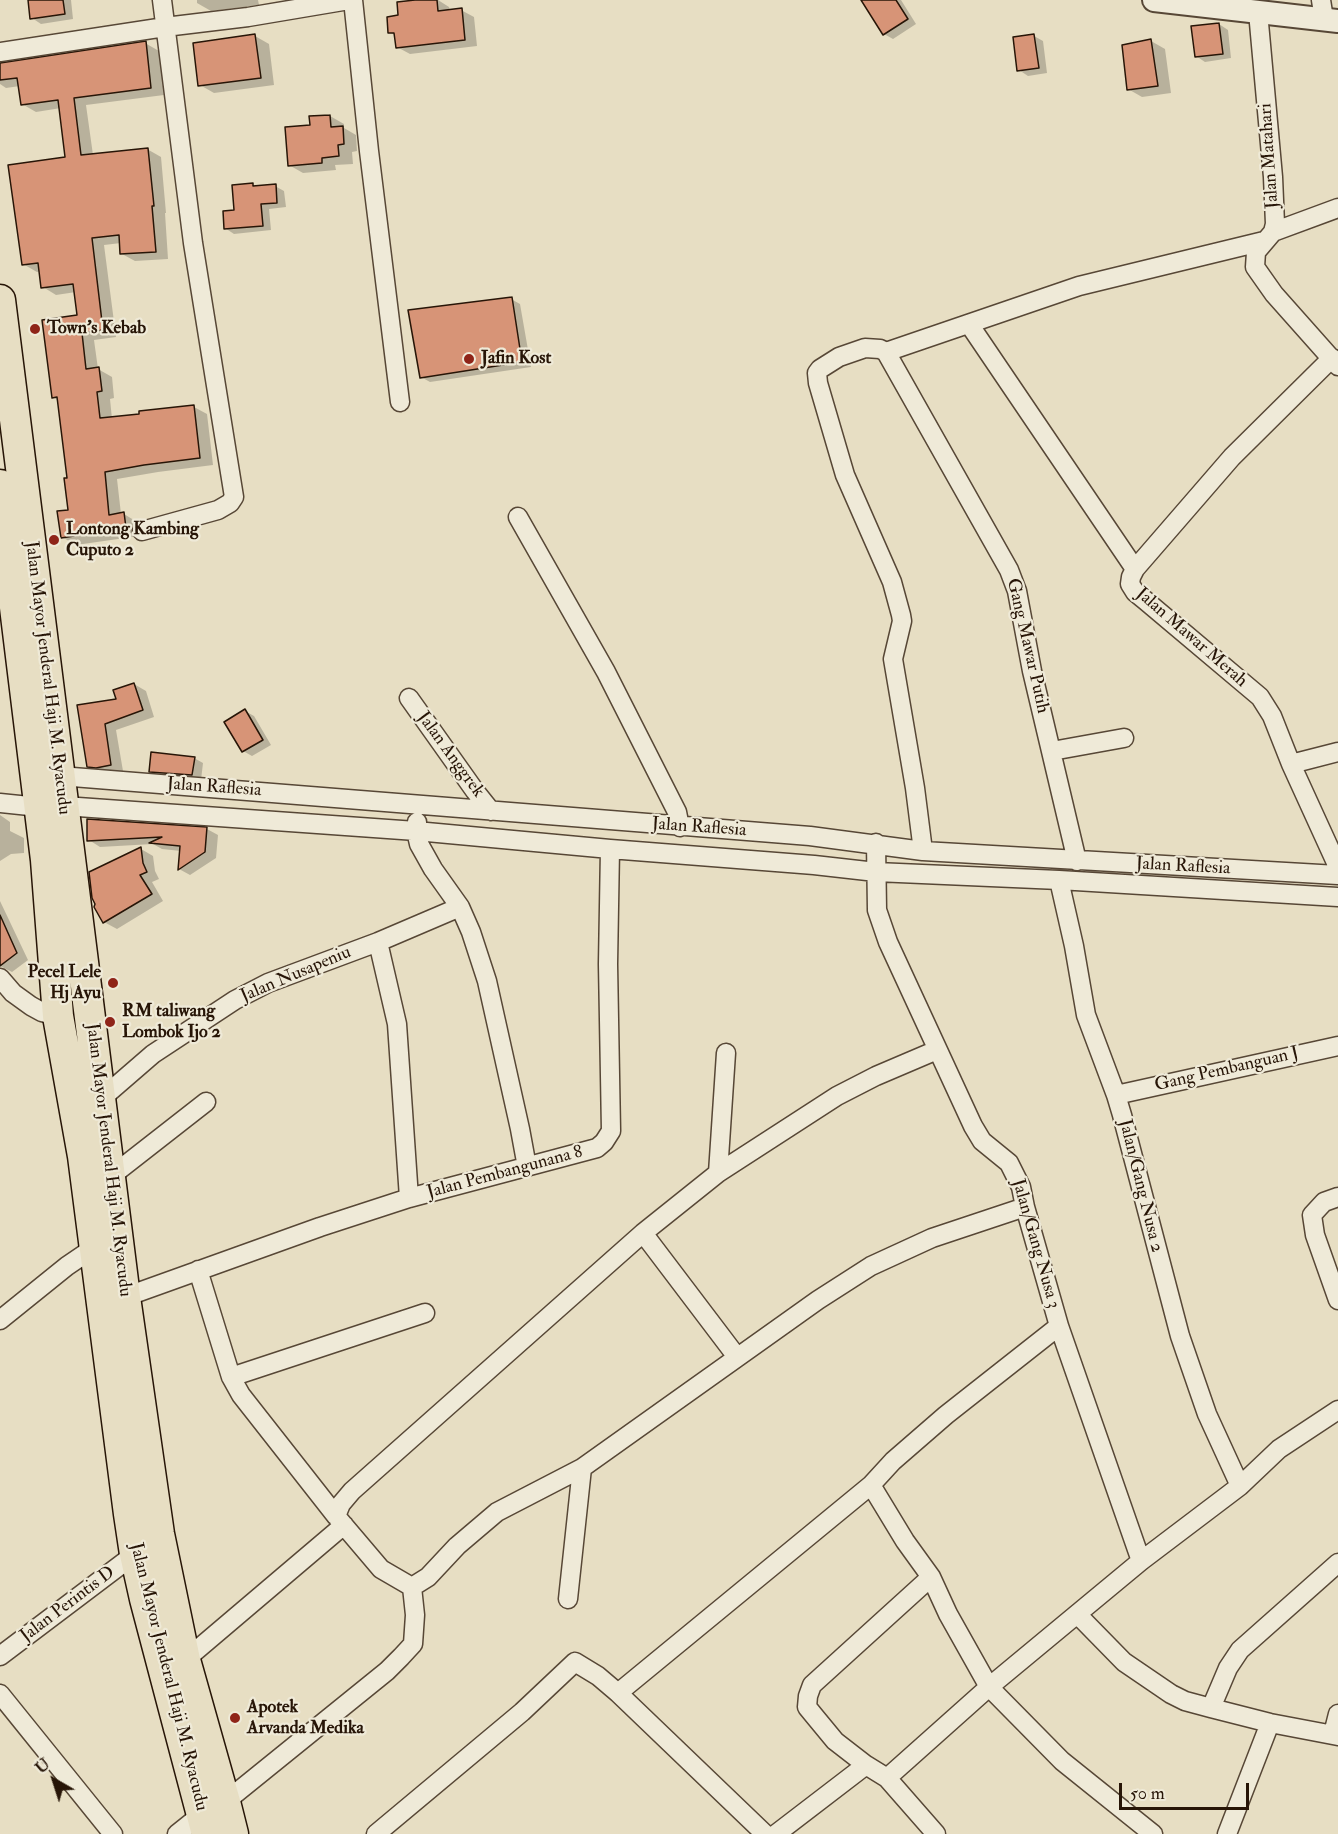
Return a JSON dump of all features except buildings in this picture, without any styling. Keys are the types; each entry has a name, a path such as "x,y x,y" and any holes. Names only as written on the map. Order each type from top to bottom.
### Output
{"main road":[{"name":"Jalan Mayor Jenderal Haji M. Ryacudu","path":"0,300 51,793 46,860 58,1016 83,1156 102,1242 135,1554 163,1668 211,1817 233,1834"},
{"name":"Jalan Mayor Jenderal Haji M. Ryacudu","path":"0,485 101,1104 110,1177 102,1242 126,1297 159,1534 185,1660 211,1817"},
{"path":"83,1156 93,1163 101,1158 97,1121 101,1104"}],"street":[{"path":"142,531 218,510 230,503 234,497 193,243 162,0"},
{"path":"0,52 351,0 400,402"},
{"path":"1154,0 1258,12 1328,13"},
{"name":"Jalan Matahari","path":"1258,12 1273,177 1275,224 1268,236"},
{"name":"Jalan Matahari","path":"1268,236 1338,208"},
{"path":"923,850 893,659 902,621 901,615 892,582 845,475 817,373 839,357 865,348 880,349 886,352 1079,286 1268,236"},
{"path":"1268,236 1256,252 1255,267 1274,294 1335,362"},
{"path":"969,324 1135,569"},
{"name":"Gang Mawar Putih","path":"886,352 1009,570 1020,603 1032,671 1077,861"},
{"name":"Jalan Mawar Merah","path":"1335,362 1232,457 1135,569 1130,584 1136,592 1260,697 1272,717 1338,867"},
{"path":"518,517 611,682 677,812 680,827"},
{"name":"Jalan Anggrek","path":"409,698 491,811"},
{"path":"1052,751 1124,738"},
{"path":"1291,764 1338,752"},
{"path":"0,803 51,793"},
{"name":"Jalan Raflesia","path":"51,793 418,818 610,849 875,870 1022,868 1077,861 1338,875"},
{"name":"Jalan Raflesia","path":"51,793 418,818 491,811 810,836 923,850 1022,868 1059,880 1338,897"},
{"path":"418,818 419,844 460,907 487,981 527,1167"},
{"name":"Jalan/Gang Nusa 3","path":"876,845 877,910 888,942 973,1126 982,1141 1009,1163 1015,1171 1059,1326 1141,1561"},
{"name":"Jalan Pembangunana 8","path":"126,1297 320,1227 409,1198 597,1148 609,1137 611,1131 608,964 610,849"},
{"name":"Jalan/Gang Nusa 2","path":"1059,880 1086,1015 1116,1095 1131,1146 1180,1336 1207,1414 1240,1485"},
{"name":"Jalan Nusapeniu","path":"101,1104 153,1054 235,1000 268,983 378,942 460,907"},
{"path":"378,942 397,1024 409,1198"},
{"path":"0,978 13,993 31,1006 42,1012 58,1016"},
{"name":"Gang Pembanguan J","path":"1116,1095 1338,1046"},
{"path":"185,1660 340,1521 341,1504 352,1491 643,1233 718,1173 837,1096 876,1076 937,1050"},
{"path":"718,1173 726,1053"},
{"path":"110,1177 206,1102"},
{"path":"1338,1197 1324,1202 1312,1215 1315,1235 1338,1300"},
{"path":"412,1587 428,1577 457,1546 497,1512 582,1468 818,1300 871,1266 932,1238 1025,1207"},
{"path":"643,1233 737,1357"},
{"path":"0,1320 67,1266 102,1242"},
{"path":"198,1270 231,1377 242,1395 340,1521 381,1569 412,1587"},
{"path":"231,1377 425,1313"},
{"path":"618,1693 871,1485 893,1461 946,1415 1059,1326"},
{"path":"886,1778 989,1687 1141,1561 1240,1485 1279,1449 1338,1410"},
{"path":"568,1599 582,1468"},
{"path":"871,1485 905,1541 931,1577 948,1614 989,1687 1062,1761 1153,1834"},
{"name":"Jalan Perintis D","path":"0,1656 135,1554"},
{"path":"1211,1708 1228,1668 1240,1650 1338,1563"},
{"path":"931,1577 812,1685 807,1707 835,1741 866,1766 886,1778 936,1834"},
{"path":"177,1834 211,1817 387,1671 413,1644 415,1616 412,1587"},
{"path":"1077,1614 1124,1662 1159,1687 1185,1701 1270,1724 1335,1735 1338,1714"},
{"path":"376,1834 522,1712 575,1662 598,1676 618,1693 765,1834"},
{"path":"0,1694 113,1834"},
{"path":"1227,1834 1270,1724"},
{"path":"776,1834 866,1766"}],"place":[{"name":"Town's Kebab","path":"35,329"},
{"name":"Jafin Kost","path":"469,359"},
{"name":"Lontong Kambing Cuputo 2","path":"54,540"},
{"name":"Pecel Lele Hj Ayu","path":"113,983"},
{"name":"RM taliwang Lombok Ijo 2","path":"110,1022"},
{"name":"Apotek Arvanda Medika","path":"235,1718"}]}
